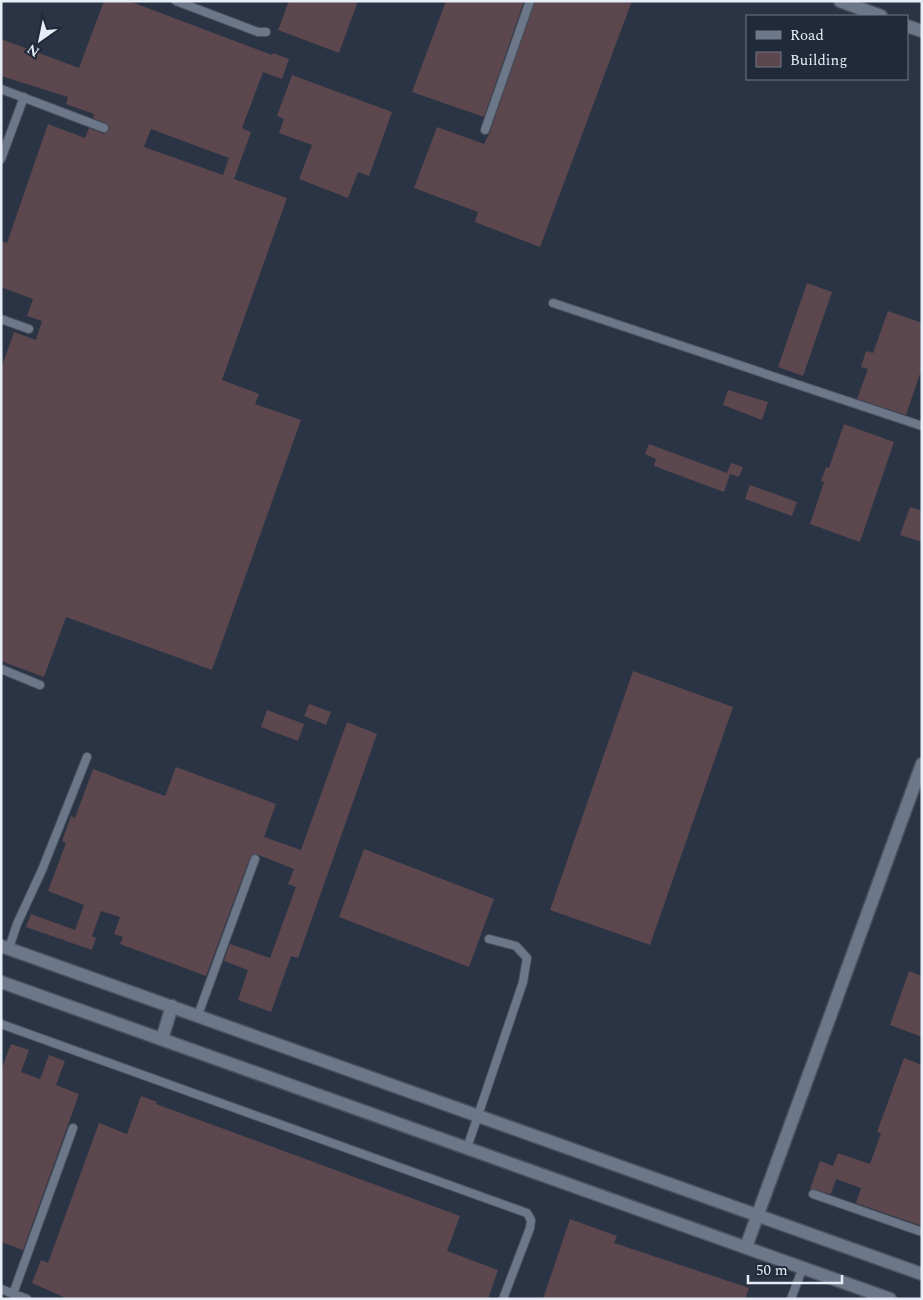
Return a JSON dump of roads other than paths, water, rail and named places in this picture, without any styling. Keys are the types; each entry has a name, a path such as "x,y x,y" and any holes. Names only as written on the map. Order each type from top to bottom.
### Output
{"street":[{"path":"840,1 860,5 878,15"},
{"path":"908,26 922,31"},
{"path":"746,1247 922,764"},
{"path":"5,947 922,1274"},
{"path":"1,982 890,1299"},
{"path":"162,1039 172,1006"}],"lane":[{"path":"176,1 258,32 266,32"},
{"path":"485,130 530,1"},
{"path":"1,89 104,128"},
{"path":"1,159 24,97"},
{"path":"553,304 922,426"},
{"path":"1,319 29,329"},
{"path":"1,669 40,685"},
{"path":"5,947 42,870 87,757"},
{"path":"198,1015 255,859"},
{"path":"467,1148 523,982 527,958 516,946 489,939"},
{"path":"1,1024 527,1213 531,1220 530,1228 503,1299"},
{"path":"13,1294 73,1128"},
{"path":"813,1194 922,1232"},
{"path":"791,1299 803,1267"},
{"path":"1,1289 27,1299"}]}
